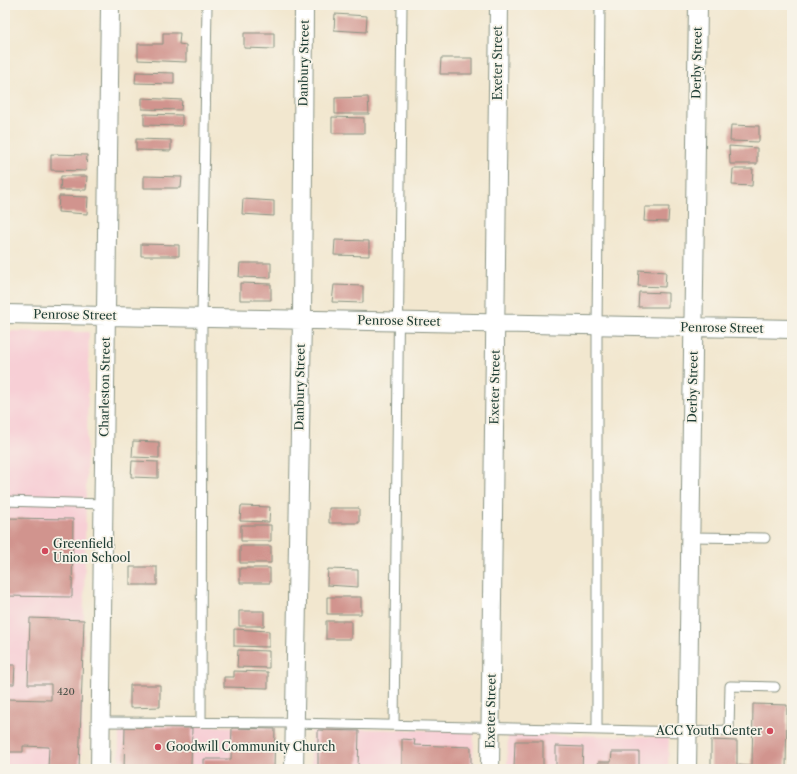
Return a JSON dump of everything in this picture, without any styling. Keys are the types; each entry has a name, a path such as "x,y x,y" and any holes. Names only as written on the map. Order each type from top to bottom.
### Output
{"street":[{"name":"Charleston Street","path":"100,769 110,5"},
{"name":"Danbury Street","path":"294,769 302,319 304,5"},
{"name":"Exeter Street","path":"490,769 499,5"},
{"name":"Derby Street","path":"687,769 698,5"},
{"name":"Penrose Street","path":"5,314 792,329"}],"lane":[{"path":"201,722 202,317 207,5"},
{"path":"394,725 402,5"},
{"path":"597,729 597,326 600,5"},
{"path":"5,501 103,504"},
{"path":"690,537 765,538"},
{"path":"101,722 294,723 688,732 729,730 730,686 774,687"}],"shaded area":[{"name":"Greenfield Union School","path":"5,331 89,332 81,769 5,769"},
{"path":"119,725 275,727 275,769 119,769"},
{"path":"312,728 474,731 473,769 311,769"},
{"path":"508,734 669,737 668,769 507,769"}],"building":[{"path":"335,14 367,16 366,32 334,30"},
{"path":"163,33 180,33 179,44 186,45 186,62 138,60 138,44 163,44"},
{"path":"244,33 274,33 274,49 244,48"},
{"path":"441,58 472,58 472,74 440,74"},
{"path":"136,72 174,73 174,84 135,83"},
{"path":"368,97 369,114 335,114 335,98"},
{"path":"142,98 182,100 181,110 142,109"},
{"path":"144,114 182,115 182,126 144,125"},
{"path":"332,117 364,118 364,133 332,133"},
{"path":"731,125 759,126 759,142 730,141"},
{"path":"136,139 171,140 171,151 136,150"},
{"path":"729,146 757,148 757,164 730,164"},
{"path":"51,154 87,155 86,171 51,170"},
{"path":"733,169 753,169 752,186 732,185"},
{"path":"61,176 87,176 86,190 60,190"},
{"path":"144,176 182,177 181,188 144,188"},
{"path":"59,196 88,197 87,214 58,212"},
{"path":"243,199 274,201 274,216 242,214"},
{"path":"645,207 669,207 668,222 644,221"},
{"path":"335,240 369,241 369,256 334,255"},
{"path":"141,244 179,245 179,256 141,256"},
{"path":"240,263 271,263 271,278 239,277"},
{"path":"639,270 666,272 665,287 638,286"},
{"path":"240,283 271,284 271,300 240,300"},
{"path":"334,285 363,286 363,303 332,302"},
{"path":"639,292 668,293 668,307 638,307"},
{"path":"133,441 159,442 159,458 132,457"},
{"path":"132,461 158,462 158,478 131,477"},
{"path":"241,506 270,507 269,522 240,521"},
{"path":"329,508 359,508 359,523 329,523"},
{"path":"5,518 73,519 72,597 5,596"},
{"path":"241,525 271,525 271,541 241,541"},
{"path":"240,546 271,546 271,563 240,563"},
{"path":"130,567 157,567 157,585 130,585"},
{"path":"240,568 270,568 270,583 240,583"},
{"path":"328,569 358,570 358,587 327,585"},
{"path":"327,597 361,597 361,614 327,614"},
{"path":"239,611 264,611 264,626 239,626"},
{"path":"30,618 84,620 79,769 48,769 49,747 23,746 23,752 5,752 5,699 51,700 51,684 28,684"},
{"path":"326,621 351,621 351,639 326,639"},
{"path":"234,629 269,631 269,647 234,646"},
{"path":"238,650 269,651 269,668 237,667"},
{"path":"5,665 15,665 14,684 5,684"},
{"path":"234,671 268,672 268,688 224,687 224,677 234,677"},
{"path":"130,685 160,685 160,707 130,708"},
{"name":"ACC Youth Center","path":"753,704 787,705 786,769 711,769 711,740 737,741 737,765 752,766"},
{"path":"125,727 192,728 191,767 204,767 204,759 231,759 232,728 275,729 274,769 124,769"},
{"path":"318,730 359,731 358,769 318,769"},
{"path":"402,739 415,740 414,745 471,747 471,769 402,769"},
{"path":"515,741 543,741 543,769 514,769"},
{"path":"556,746 583,747 582,769 556,769"},
{"path":"612,752 639,752 639,769 598,769 598,762 611,762"}],"place":[{"name":"Greenfield Union School","path":"45,551"},
{"name":"ACC Youth Center","path":"770,731"},
{"name":"Goodwill Community Church","path":"158,747"}]}
